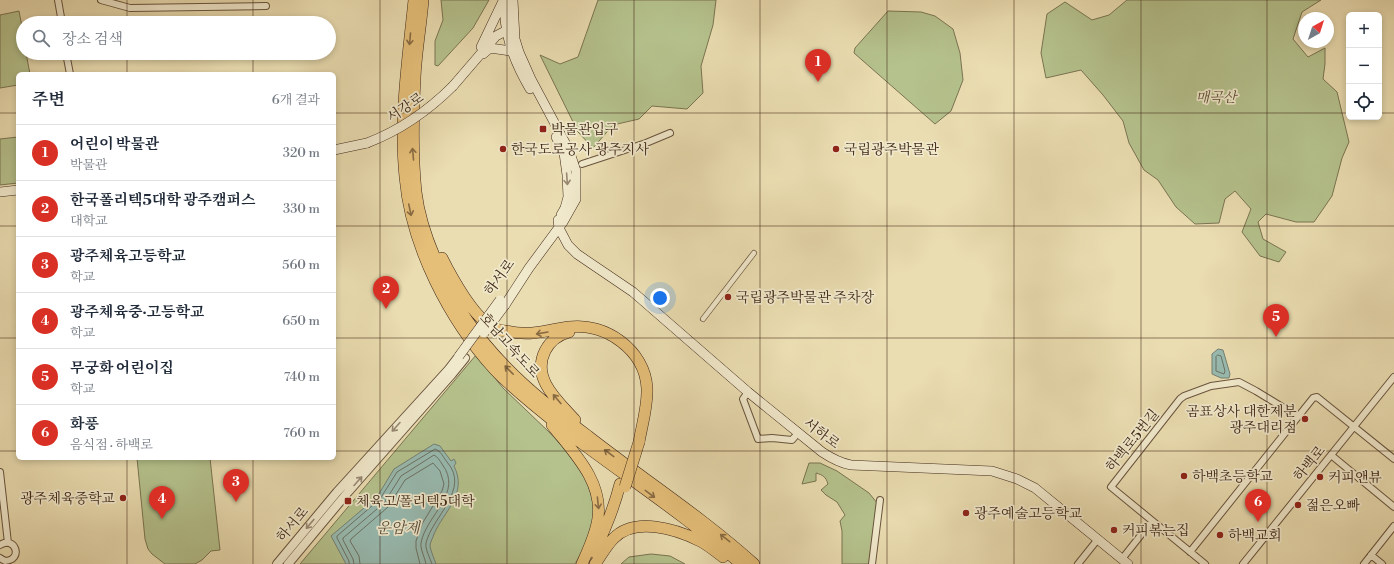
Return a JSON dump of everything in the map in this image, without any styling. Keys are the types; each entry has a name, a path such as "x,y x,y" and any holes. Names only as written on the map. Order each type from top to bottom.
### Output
{"highway":[{"name":"호남고속도로","path":"414,0 404,105 403,139 405,178 413,223 424,255 455,318 495,370 525,398 718,544 741,564"},
{"name":"호남고속도로","path":"423,0 415,77 412,147 416,194 422,222 433,255 450,291 466,319 485,344 508,370 542,401 643,478 689,510 754,564"},
{"path":"415,173 422,193 427,219 445,265 462,293 478,315 494,328 524,334 539,334 570,327 586,327 601,330 613,335 631,351 639,361 647,388 642,424 623,485 617,514 594,564"},
{"path":"591,439 543,380 542,363 548,346 553,339 567,332 585,331 613,340 631,358 638,370 641,385 636,441"},
{"path":"542,412 585,466 594,485 598,503 598,518 595,531 582,564"},
{"path":"586,564 604,532 623,485"},
{"path":"594,564 613,538 627,529 644,525 662,528 700,541 732,564"}],"main road":[{"name":"하서로","path":"504,0 504,9 519,52 531,79 569,150 576,171 576,199 564,222 558,224"},
{"name":"서강로","path":"475,59 504,0"},
{"name":"하서로","path":"462,357 529,268 558,224 568,198 564,153 511,51 510,28 513,0"},
{"name":"서강로","path":"336,150 367,144 408,124 436,103 454,86 475,59 496,36 510,28"},
{"path":"475,59 490,48 511,51"},
{"path":"0,192 16,190"},
{"name":"서하로","path":"558,224 568,245 577,254 633,292 748,392 830,458 851,465 992,471 1017,479 1035,488 1125,562"}],"street":[{"path":"58,0 61,16"},
{"path":"101,0 130,8 266,6"},
{"path":"67,60 70,72"},
{"path":"582,164 646,143 670,133"},
{"path":"703,319 754,253"},
{"name":"하서로","path":"276,564 337,492 449,369 462,357"},
{"name":"하서로","path":"288,564 348,492 452,374 462,357"},
{"name":"하백로","path":"1243,564 1394,377"},
{"name":"하백로5번길","path":"1205,564 1111,486 1184,396 1211,386 1239,382 1297,416"},
{"path":"748,392 744,399 758,439 772,438 792,440 798,433"},
{"path":"1190,552 1297,416 1315,397 1394,459"},
{"path":"1331,455 1394,507"},
{"path":"0,472 8,543"},
{"path":"872,564 880,500"},
{"name":"서하로","path":"1125,562 1152,521"},
{"path":"1364,564 1394,526"},
{"path":"1078,564 1098,539"},
{"path":"0,546 8,543 13,546 16,551 10,562 0,558"},
{"path":"1371,555 1382,564"}],"green space":[{"path":"441,0 489,0 473,28 438,66 435,65 435,41 443,20"},
{"path":"598,0 716,0 713,25 701,66 703,93 687,109 652,106 639,119 613,125 593,148 578,132 540,55 560,64 578,57"},
{"name":"매곡산","path":"1127,0 1321,0 1302,12 1298,12 1298,24 1293,39 1298,45 1298,48 1300,48 1308,57 1325,48 1323,79 1337,92 1349,142 1342,158 1332,196 1314,222 1296,222 1266,214 1258,222 1263,239 1286,252 1279,262 1260,256 1242,232 1251,209 1235,191 1225,199 1219,223 1195,224 1176,207 1158,180 1144,170 1129,143 1123,121 1081,70 1046,78 1041,53 1047,14 1065,2 1092,20 1109,15"},
{"path":"19,11 20,16 16,16 16,60 27,60 30,72 16,72 16,85 0,88 0,15"},
{"path":"888,11 921,12 935,16 953,29 960,53 963,80 951,111 935,124 854,53 855,48"},
{"path":"16,137 16,183 0,185 0,139"},
{"path":"476,355 503,388 567,451 585,476 594,503 594,522 586,545 575,564 300,564"},
{"path":"137,460 210,460 220,550 211,551 202,560 195,564 165,564 148,549 145,539"},
{"path":"809,463 820,463 837,471 869,493 878,504 870,564 842,564 842,531 840,521 845,515 837,502 821,490 828,484 825,478 816,473 816,481 802,484"},
{"path":"651,554 670,556 685,564 621,564 629,557"}],"water":[{"path":"1218,349 1223,350 1230,374 1229,378 1221,378 1212,374 1212,354"},
{"name":"운암제","path":"434,444 440,446 451,461 454,459 456,463 454,466 458,476 458,485 453,502 438,526 430,543 430,548 436,564 346,564 331,536 377,497 394,469"}],"place":[{"name":"어린이 박물관","path":"818,82"},
{"name":"박물관입구","path":"543,129"},
{"name":"한국도로공사 광주지사","path":"503,149"},
{"name":"국립광주박물관","path":"836,149"},
{"name":"국립광주박물관 주차장","path":"728,297"},
{"name":"한국폴리텍5대학 광주캠퍼스","path":"386,309"},
{"name":"무궁화 어린이집","path":"1276,337"},
{"name":"곰표상사 대한제분 광주대리점","path":"1305,419"},
{"name":"하백초등학교","path":"1184,476"},
{"name":"커피앤뷰","path":"1320,477"},
{"name":"광주체육중학교","path":"123,498"},
{"name":"체육고/폴리텍5대학","path":"348,501"},
{"name":"광주체육고등학교","path":"236,502"},
{"name":"젊은오빠","path":"1298,505"},
{"name":"광주예술고등학교","path":"966,513"},
{"name":"광주체육중·고등학교","path":"162,519"},
{"name":"화풍","path":"1258,522"},
{"name":"커피볶는집","path":"1114,530"},
{"name":"하백교회","path":"1220,535"}]}
